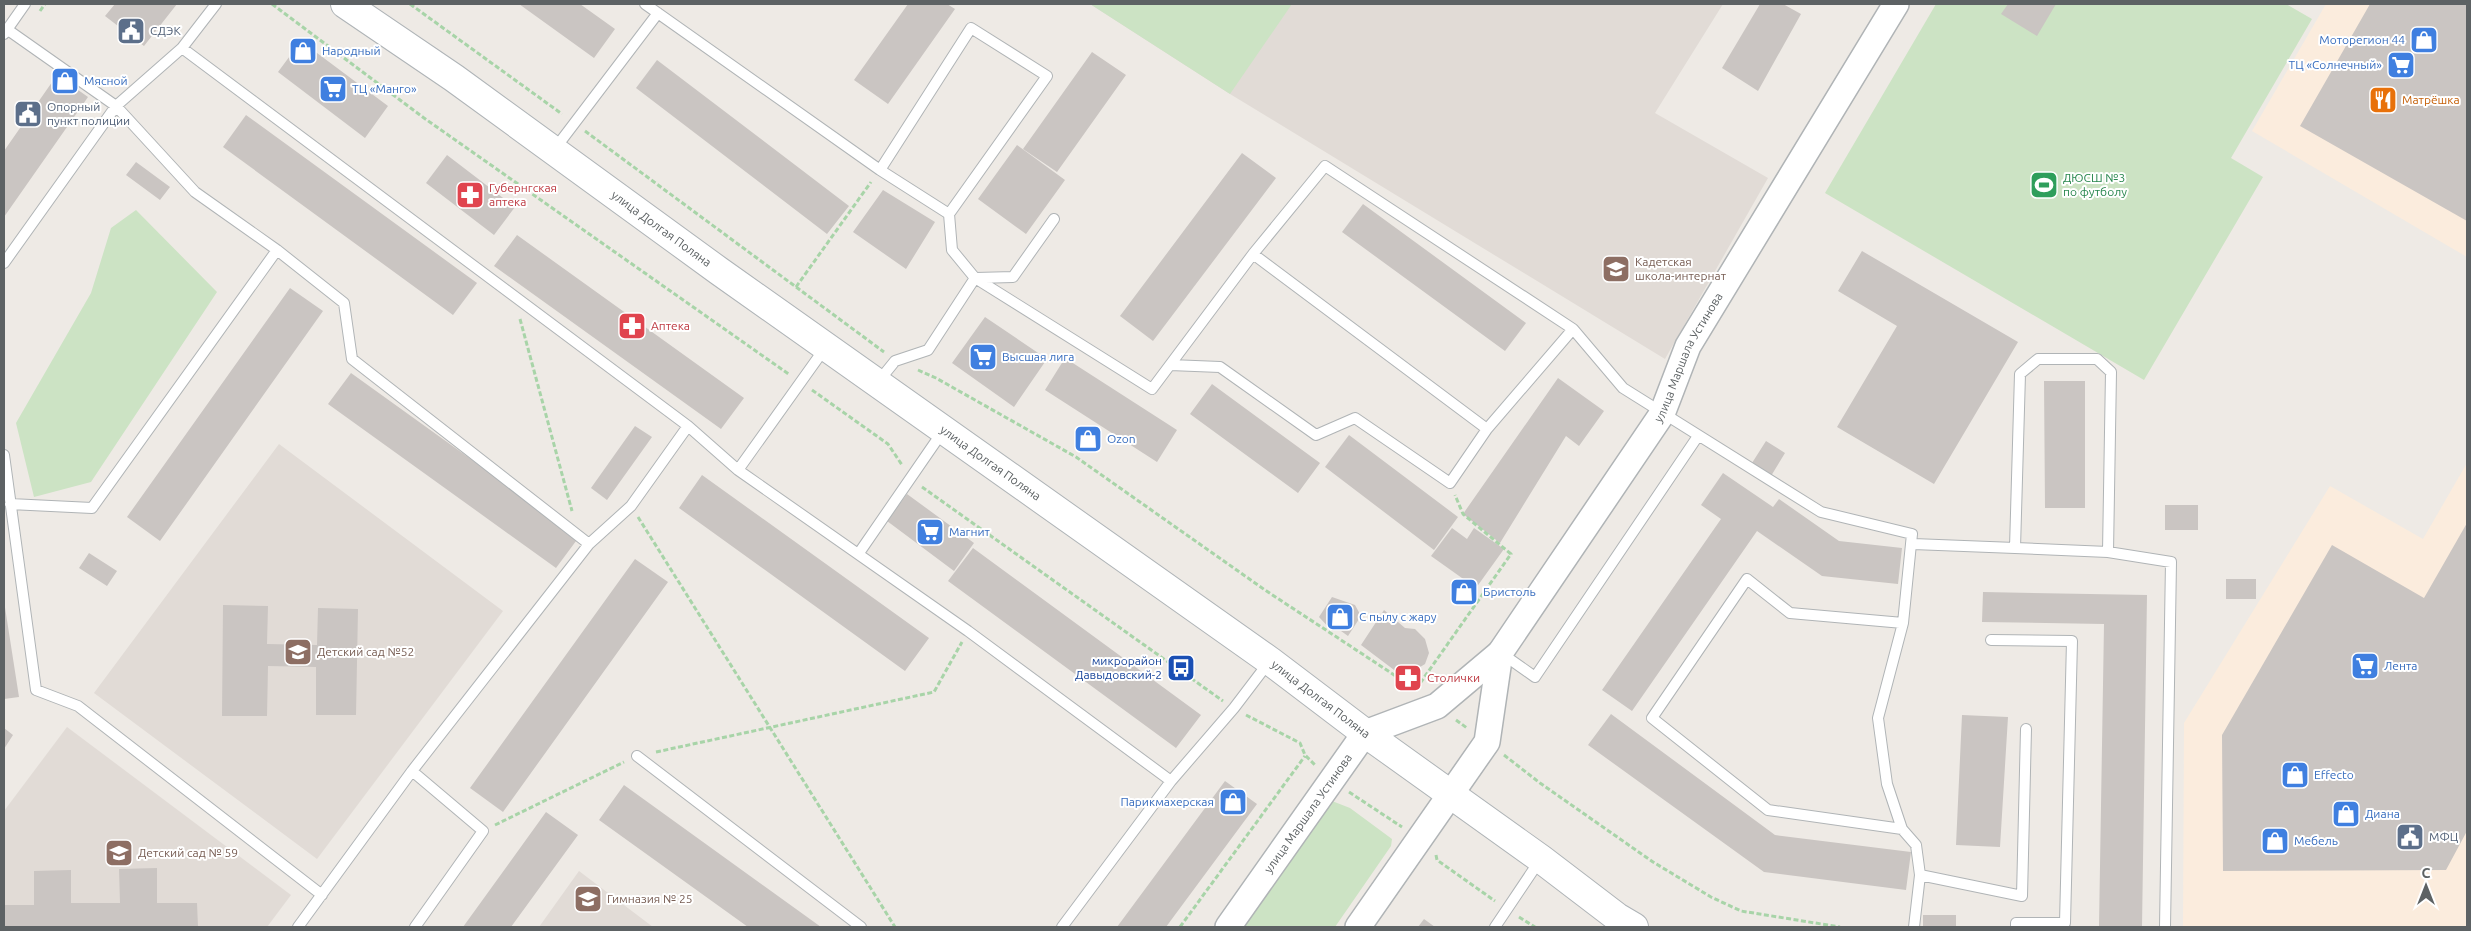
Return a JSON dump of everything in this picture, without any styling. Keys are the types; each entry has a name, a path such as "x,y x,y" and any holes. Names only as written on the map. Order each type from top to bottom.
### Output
{"main road":[{"name":"улица Долгая Поляна","path":"345,4 1270,661 1365,733 1541,859 1617,917 1634,927"}],"street":[{"name":"улица Маршала Устинова","path":"1228,927 1365,733 1437,706 1500,653 1662,414 1688,346 1896,4"},
{"name":"улица Маршала Устинова","path":"1358,927 1487,742 1500,653"}],"lane":[{"path":"25,4 6,32 116,106 195,192 277,250 344,303 352,359 589,544"},
{"path":"4,263 116,106 182,48 216,4"},
{"path":"645,4 880,170 949,214"},
{"path":"553,151 658,13"},
{"path":"880,170 971,28 1047,76 949,214 952,250 975,278 1152,389 1253,254 1325,166 1573,329 1622,388 1662,414 1821,512 1912,534 1913,544 1904,623 1878,718 1887,784 1902,829 1916,846 1920,875 1914,927"},
{"path":"182,48 515,299 688,426 738,470 968,631 1171,781"},
{"path":"975,278 1013,277 1054,219"},
{"path":"10,504 92,508 277,250"},
{"path":"1253,254 1487,429"},
{"path":"877,383 895,361 928,350 975,278"},
{"path":"1170,365 1220,367 1316,435 1355,418 1450,483 1487,429 1573,329"},
{"path":"738,470 827,346"},
{"path":"2016,548 2020,374 2038,359 2097,359 2111,372 2108,552"},
{"path":"298,927 412,771 589,544 631,506 688,426"},
{"path":"859,554 944,430"},
{"path":"1500,653 1535,677 1698,436"},
{"path":"4,455 36,690 78,706 322,895"},
{"path":"1913,544 2108,552 2171,562 2165,927"},
{"path":"1902,829 1768,810 1652,718 1747,579 1790,613 1904,623"},
{"path":"1992,640 2072,642 2065,923 2016,923 2016,927"},
{"path":"1062,927 1171,781 1234,708 1270,661"},
{"path":"1920,875 2022,896 2026,729"},
{"path":"636,756 861,927"},
{"path":"412,771 483,831 415,927"},
{"path":"1495,927 1541,859"}],"path":[{"path":"38,14 45,4"},
{"path":"272,4 424,118 888,444 911,479 1234,708 1300,743 1305,756 1332,781 1436,849 1437,860 1475,888"},
{"path":"410,4 895,361 936,378 1076,457 1265,590 1416,690 1540,783 1645,857 1710,897 1741,911 1840,927"},
{"path":"796,287 880,170"},
{"path":"515,299 579,536"},
{"path":"1416,690 1512,554 1464,514 1450,483"},
{"path":"631,506 895,927"},
{"path":"483,831 636,756 770,729 934,692 968,631"},
{"path":"1180,927 1305,756"}],"shaded area":[{"name":"Кадетская школа-интернат","path":"1090,4 1723,4 1655,113 1768,178 1665,359 1230,94"},
{"name":"ТЦ «Солнечный»","path":"2326,4 2467,4 2467,257 2252,131"},
{"name":"Детский сад №52","path":"279,444 503,611 317,859 94,693"},
{"name":"Лента","path":"2467,463 2467,927 2183,927 2184,723 2330,486 2423,539"},
{"name":"Детский сад № 59","path":"67,727 291,895 267,927 4,927 4,811"},
{"name":"Гимназия № 25","path":"579,871 653,927 539,927"}],"green space":[{"path":"1090,4 1292,4 1230,94"},
{"name":"ДЮСШ №3 по футболу","path":"1936,4 2286,4 2312,19 2231,158 2263,177 2144,380 1825,193"},
{"path":"136,210 217,292 91,482 34,497 16,423 91,293 111,228"},
{"path":"1332,801 1350,808 1392,839 1391,846 1335,927 1236,927"}],"building":[{"path":"115,4 177,4 144,46 105,16"},
{"path":"519,4 580,4 615,29 594,58"},
{"path":"908,4 947,4 955,9 888,104 854,80"},
{"path":"1760,4 1783,4 1801,14 1758,91 1722,68"},
{"path":"2008,4 2056,4 2037,36 2001,14"},
{"name":"ТЦ «Солнечный»","path":"2370,4 2467,4 2467,221 2300,126"},
{"name":"ТЦ «Манго»","path":"301,41 388,106 365,138 278,72"},
{"path":"1092,52 1126,75 1057,172 1023,149"},
{"path":"657,60 849,206 827,234 636,88"},
{"path":"57,75 88,97 4,217 4,151"},
{"path":"246,115 477,283 453,315 223,147"},
{"path":"1017,145 1065,180 1026,234 978,199"},
{"path":"1242,153 1276,178 1153,341 1120,316"},
{"name":"Губернгская аптека","path":"447,155 515,207 494,235 426,183"},
{"path":"136,162 170,187 160,200 126,175"},
{"path":"883,190 935,222 906,269 853,232"},
{"path":"1363,204 1526,323 1505,351 1342,232"},
{"path":"517,235 744,398 721,429 494,266"},
{"path":"1862,251 2018,342 1934,484 1837,427 1897,326 1838,291"},
{"path":"290,288 323,311 160,541 127,517"},
{"path":"985,317 1047,359 1014,407 952,363"},
{"path":"1065,358 1177,430 1157,462 1045,390"},
{"path":"351,373 579,537 556,568 328,404"},
{"path":"1558,378 1604,411 1579,446 1566,436 1500,543 1463,514"},
{"path":"2044,381 2085,381 2085,508 2045,508"},
{"path":"1212,384 1320,463 1298,493 1190,414"},
{"path":"635,426 652,437 607,500 591,488"},
{"path":"1349,435 1458,517 1434,550 1325,467"},
{"path":"1766,441 1785,453 1771,476 1752,463"},
{"path":"1723,473 1773,507 1779,499 1839,541 1902,548 1898,584 1822,576 1757,531 1632,711 1602,690 1721,519 1701,505"},
{"path":"702,475 929,638 905,671 679,508"},
{"name":"Магнит","path":"907,494 974,543 954,571 887,521"},
{"path":"2165,505 2198,505 2198,530 2165,530"},
{"name":"Лента","path":"2467,523 2467,831 2446,870 2223,871 2222,735 2332,545 2424,598"},
{"path":"1452,528 1467,539 1474,528 1504,549 1476,588 1431,556"},
{"path":"973,548 1201,715 1176,748 948,581"},
{"path":"89,553 117,571 107,586 79,568"},
{"path":"635,559 668,582 503,812 470,788"},
{"path":"2226,579 2256,579 2256,599 2226,599"},
{"path":"1983,592 2147,595 2142,927 2099,927 2104,624 1982,622"},
{"name":"C пылу с жару","path":"1332,597 1355,605 1361,616 1348,636 1341,631 1332,631 1319,617"},
{"path":"4,601 19,697 4,699"},
{"path":"223,605 268,606 267,644 317,645 318,608 358,609 356,715 316,715 316,667 268,666 267,716 222,716"},
{"path":"1384,610 1405,628 1415,629 1425,639 1429,653 1425,664 1417,669 1410,682 1361,645"},
{"path":"1611,714 1775,835 1911,852 1906,890 1764,872 1588,745"},
{"path":"1962,715 2008,717 2000,847 1956,845"},
{"path":"4,728 13,735 4,749"},
{"path":"1225,781 1257,804 1166,927 1117,927"},
{"path":"624,785 821,927 748,927 599,820"},
{"path":"546,812 578,835 511,927 463,927"},
{"path":"157,868 157,903 197,903 198,927 4,927 4,905 34,905 34,871 71,870 71,903 120,903 119,869"},
{"path":"1923,915 1956,915 1956,927 1923,927"},
{"path":"1424,919 1435,927 1418,927"}],"place":[{"name":"СДЭК","path":"131,31"},
{"name":"Моторегион 44","path":"2424,40"},
{"name":"Народный","path":"303,51"},
{"name":"ТЦ «Солнечный»","path":"2401,65"},
{"name":"Мясной","path":"65,81"},
{"name":"ТЦ «Манго»","path":"333,89"},
{"name":"Матрёшка","path":"2383,100"},
{"name":"Опорный пункт полиции","path":"28,114"},
{"name":"ДЮСШ №3 по футболу","path":"2044,185"},
{"name":"Губернгская аптека","path":"470,195"},
{"name":"Кадетская школа-интернат","path":"1616,269"},
{"name":"Аптека","path":"632,326"},
{"name":"Высшая лига","path":"983,357"},
{"name":"Ozon","path":"1088,439"},
{"name":"Магнит","path":"930,532"},
{"name":"Бристоль","path":"1464,592"},
{"name":"C пылу с жару","path":"1340,617"},
{"name":"Детский сад №52","path":"298,652"},
{"name":"Лента","path":"2365,666"},
{"name":"микрорайон Давыдовский-2","path":"1181,668"},
{"name":"Столички","path":"1408,678"},
{"name":"Effecto","path":"2295,775"},
{"name":"Парикмахерская","path":"1233,802"},
{"name":"Диана","path":"2346,814"},
{"name":"МФЦ","path":"2410,837"},
{"name":"Мебель","path":"2275,841"},
{"name":"Детский сад № 59","path":"119,853"},
{"name":"Гимназия № 25","path":"588,899"}]}
